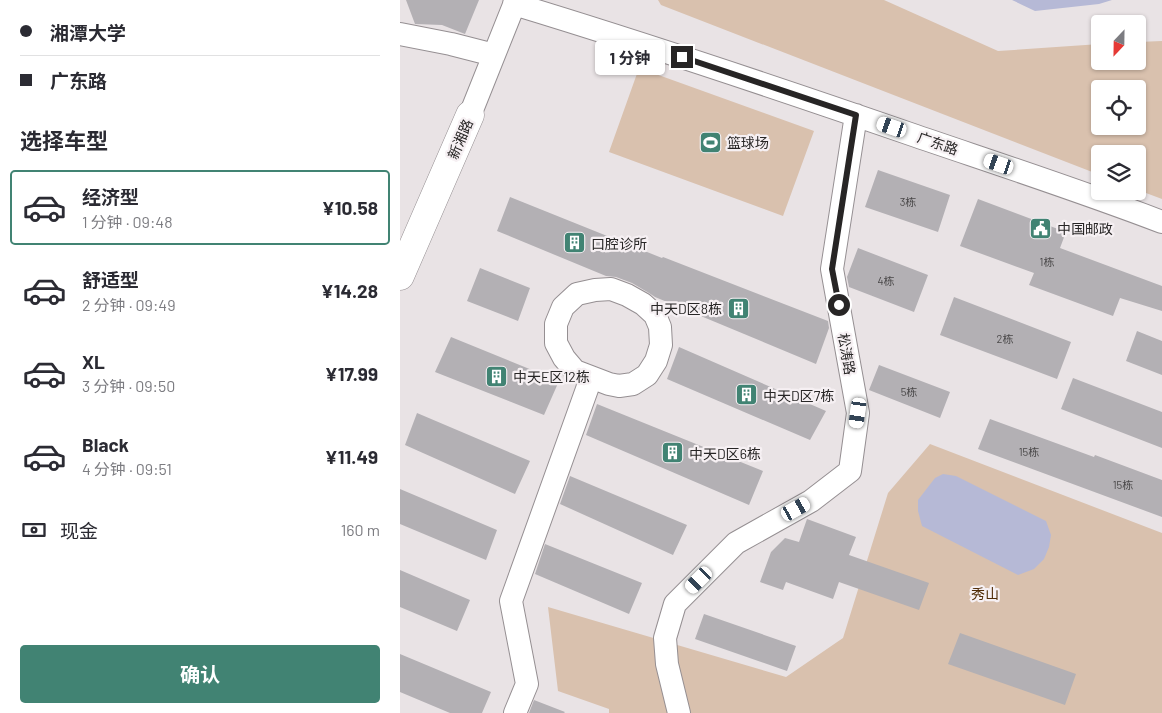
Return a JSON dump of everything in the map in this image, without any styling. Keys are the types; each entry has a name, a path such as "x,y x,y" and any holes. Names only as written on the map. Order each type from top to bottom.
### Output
{"main road":[{"name":"新湘路","path":"400,276 470,115"}],"street":[{"name":"新湘路","path":"470,115 515,2"},
{"name":"广东路","path":"515,2 856,115 1108,201 1162,222"},
{"path":"400,34 451,44 494,56"},
{"name":"松涛路","path":"679,713 667,664 666,638 675,604 736,543 811,501 850,471 858,413 832,269 856,115"},
{"path":"611,289 643,304 655,315 660,327 661,344 656,361 647,375 633,384 619,386 592,378 575,372 564,358 556,343 556,324 563,307 577,294 611,289"},
{"path":"515,713 527,684 512,601 592,378"}],"green space":[{"path":"658,0 884,0 998,51 1091,45 1091,70 1146,70 1146,42 1162,41 1162,199 1146,193 1146,145 1091,145 1091,172 661,5"},
{"name":"篮球场","path":"639,68 814,131 783,216 609,152"},
{"name":"秀山","path":"930,444 1162,533 1162,713 609,713 609,709 558,691 548,607 786,677 843,638 888,493"}],"water":[{"path":"1012,0 1112,0 1099,4 1035,11"},
{"path":"943,474 956,476 1046,521 1051,535 1044,559 1034,569 1018,575 922,526 918,511 918,500 935,478"}],"building":[{"path":"406,0 479,0 465,34 442,25 415,24"},
{"path":"878,170 950,195 938,232 865,207"},
{"path":"510,197 662,258 828,321 829,328 816,364 655,297 632,283 616,277 606,276 497,231"},
{"path":"978,199 1066,232 1060,248 1162,286 1162,311 1120,298 1113,316 1029,285 1034,273 960,246"},
{"path":"858,248 928,275 914,312 849,287 847,277"},
{"path":"480,268 530,288 518,321 467,301"},
{"path":"954,297 1071,342 1057,379 940,335"},
{"path":"1137,331 1162,341 1162,375 1126,361"},
{"name":"中天E区12栋","path":"451,337 559,381 544,415 435,372"},
{"name":"中天D区7栋","path":"679,347 826,411 810,440 667,379"},
{"path":"879,365 950,392 940,418 869,390"},
{"path":"1073,378 1162,412 1162,448 1061,409"},
{"name":"中天D区6栋","path":"597,404 763,471 749,505 586,435"},
{"path":"417,413 530,461 515,494 405,445"},
{"path":"990,419 1162,480 1162,517 978,449"},
{"path":"570,476 687,525 673,555 560,504"},
{"path":"400,489 497,530 486,560 400,524"},
{"path":"807,519 856,537 849,555 929,583 919,610 839,582 833,599 786,582 783,590 760,582 771,552 785,538 799,542"},
{"path":"545,544 642,583 629,614 535,574"},
{"path":"400,570 470,600 457,631 400,607"},
{"path":"704,614 796,646 787,671 695,639"},
{"path":"960,633 1076,674 1065,705 948,664"},
{"path":"400,654 491,692 482,713 450,713 400,692"},
{"path":"534,700 565,712 529,713"}],"place":[{"name":"篮球场","path":"711,142"},
{"name":"中国邮政","path":"1041,228"},
{"name":"口腔诊所","path":"575,243"},
{"name":"中天D区8栋","path":"738,308"},
{"name":"中天E区12栋","path":"497,376"},
{"name":"中天D区7栋","path":"747,395"},
{"name":"中天D区6栋","path":"673,453"}],"route":[{"path":"682,57 856,115 832,269 839,305"}]}
